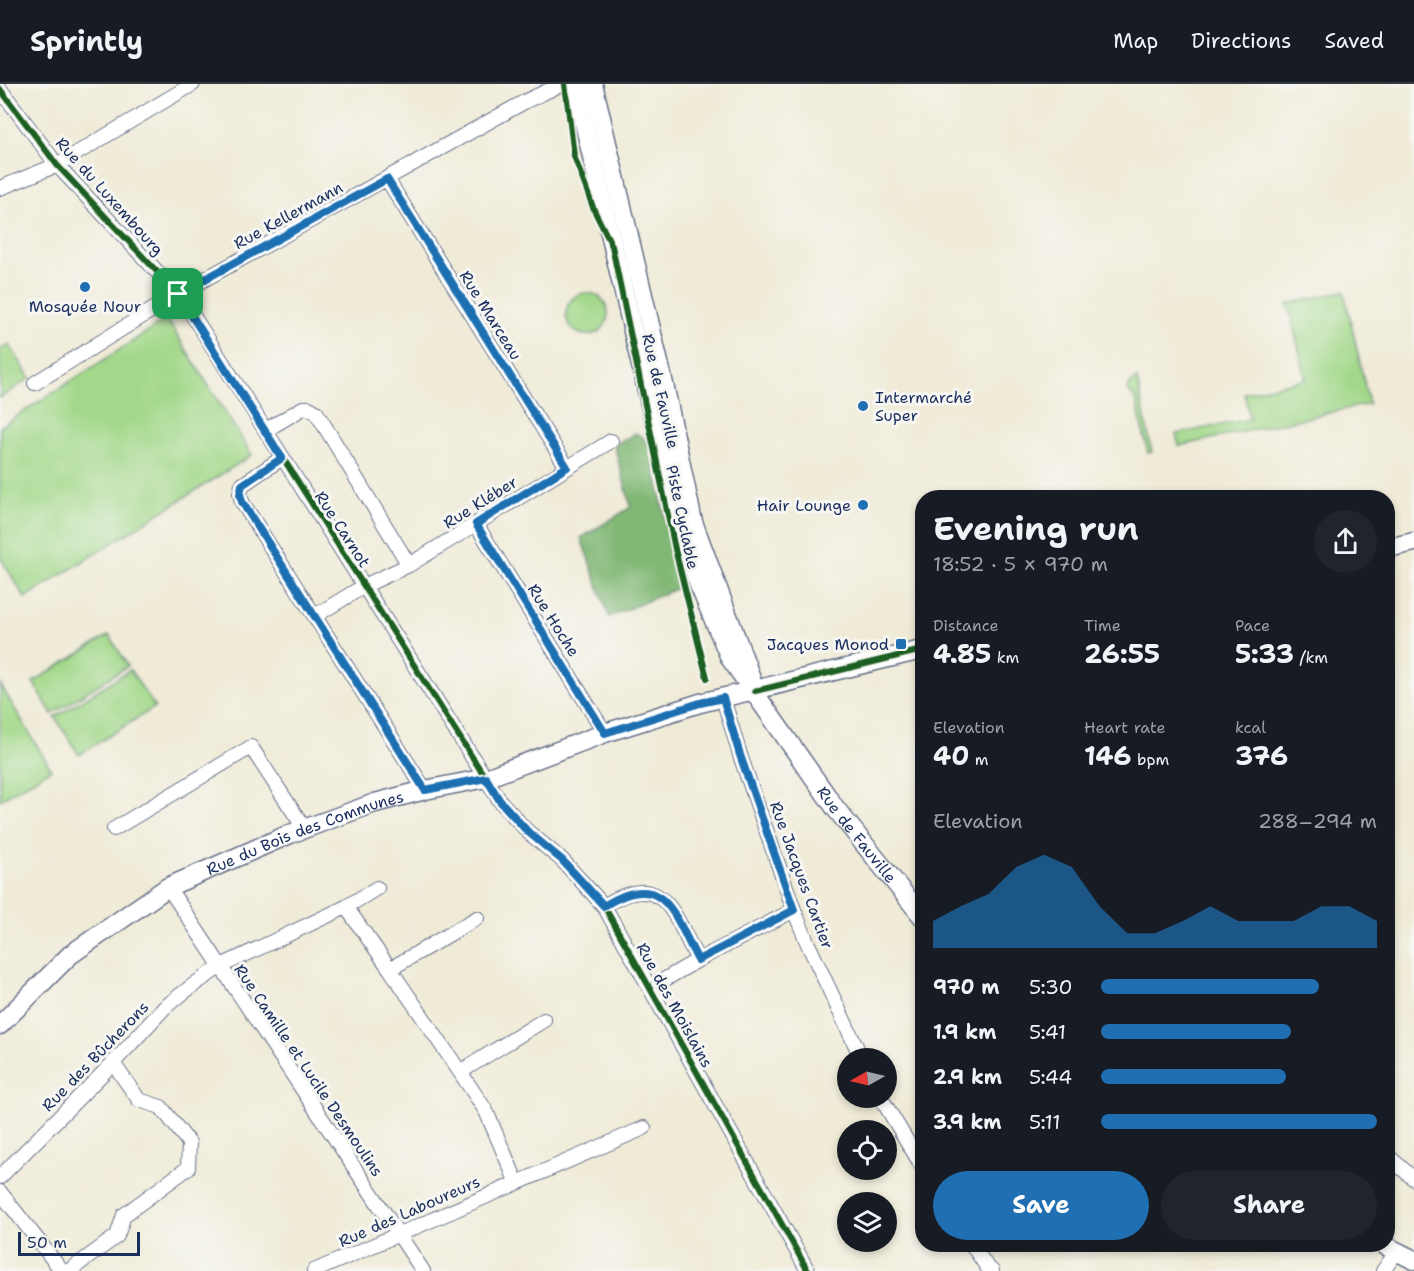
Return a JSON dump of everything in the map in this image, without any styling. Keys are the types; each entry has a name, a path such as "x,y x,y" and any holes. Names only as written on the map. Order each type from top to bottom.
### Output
{"main road":[{"name":"Rue de Fauville","path":"575,84 679,520 699,585 727,651 836,808 915,907"},
{"name":"Rue de Fauville","path":"593,84 664,384 693,522 755,691"},
{"path":"1395,546 1414,542"},
{"name":"Rue du Bois des Communes","path":"0,1025 70,955 168,886 304,828 375,803 486,778 605,733 700,703 915,652"},
{"path":"1395,1250 1414,1260"}],"street":[{"path":"0,188 57,165 193,84"},
{"name":"Rue Kellermann","path":"35,383 178,294 526,101 562,84"},
{"name":"Rue du Luxembourg","path":"0,88 57,165 178,294"},
{"name":"Rue Marceau","path":"387,179 567,467"},
{"name":"Rue Carnot","path":"178,294 486,778"},
{"path":"266,430 303,408 316,412 409,565"},
{"name":"Rue Kléber","path":"315,616 364,586 409,565 611,441"},
{"path":"282,458 242,485 240,494 242,502 425,790"},
{"name":"Rue Hoche","path":"476,524 605,733"},
{"name":"Rue Jacques Cartier","path":"723,698 740,755 794,910 857,1048"},
{"path":"114,829 251,747 304,828"},
{"name":"Rue des Moislains","path":"486,778 500,801 527,831 562,860 604,906 808,1271"},
{"name":"Rue Camille et Lucile Desmoulins","path":"168,886 423,1271"},
{"name":"Rue des Bûcherons","path":"0,1177 165,1007 221,966 346,907 377,888"},
{"path":"604,906 620,896 642,891 658,895 667,903 698,960"},
{"path":"346,907 486,1111 517,1183"},
{"path":"650,988 794,910"},
{"path":"390,969 477,918"},
{"path":"460,1072 544,1020"},
{"path":"69,1271 117,1236 124,1215 188,1168 189,1143 161,1107 139,1100 112,1064"},
{"path":"887,1108 915,1154"},
{"name":"Rue des Laboureurs","path":"314,1271 644,1128"},
{"path":"1395,1162 1414,1179"},
{"path":"0,1192 62,1271"},
{"path":"976,1252 988,1270"},
{"path":"1383,1271 1389,1252"}],"green space":[{"path":"1344,291 1369,404 1179,446 1176,434 1250,419 1244,393 1306,379 1288,304"},
{"path":"587,293 595,294 602,299 607,306 607,322 602,329 595,334 587,335 579,334 572,329 567,322 566,314 567,306 572,299 579,294"},
{"path":"167,319 252,455 25,598 0,557 0,427"},
{"path":"9,344 30,378 0,398 0,350"},
{"path":"1137,379 1152,452 1148,453 1136,400 1127,390"},
{"path":"636,433 649,442 680,587 609,617 581,538 631,507 614,445"},
{"path":"109,635 128,666 52,714 33,682"},
{"path":"130,670 155,707 79,755 55,717"},
{"path":"0,684 51,769 0,800"}],"cycle path":[{"name":"Piste Cyclable","path":"565,84 574,156 594,210 612,246 675,549 707,678"},
{"path":"0,89 57,165 178,294 500,801 527,831 562,860 604,906 808,1271"},
{"path":"755,691 915,652"}],"place":[{"name":"Mosquée Nour","path":"85,287"},
{"name":"Intermarché Super","path":"863,406"},
{"name":"Hair Lounge","path":"863,505"},
{"name":"Jacques Monod","path":"901,644"}],"route":[{"path":"387,179 567,467 476,524 605,733 723,698 742,761 794,910 698,960 667,903 658,895 642,891 620,896 604,906 562,860 527,831 500,801 486,778 425,790 242,502 240,494 242,485 282,458 178,294 387,179"}]}
